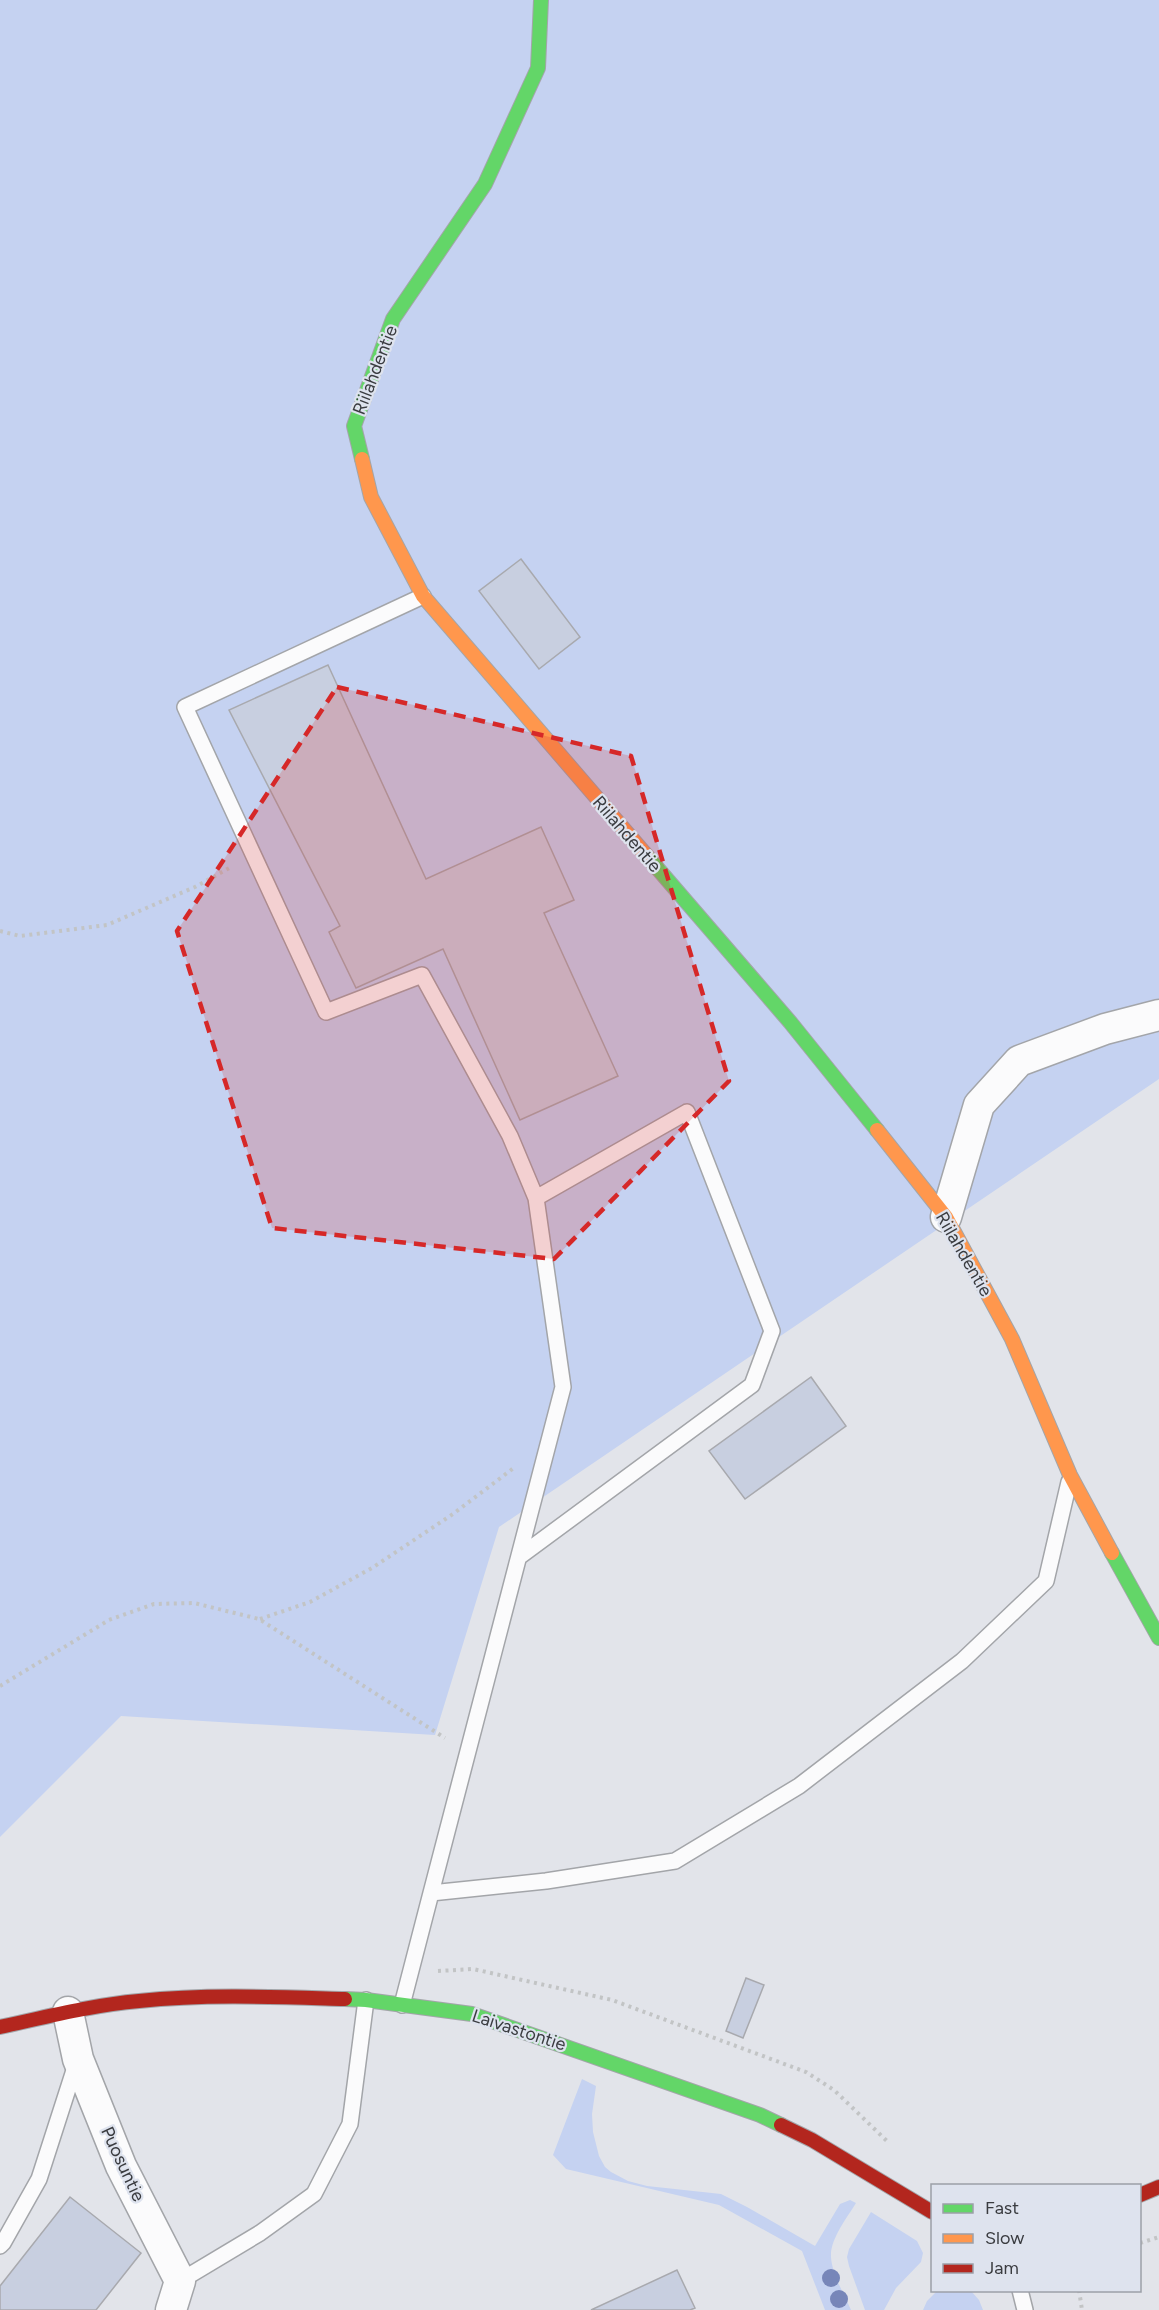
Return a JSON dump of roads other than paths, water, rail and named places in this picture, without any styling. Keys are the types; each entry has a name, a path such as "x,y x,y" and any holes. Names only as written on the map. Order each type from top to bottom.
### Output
{"street":[{"name":"Riilahdentie","path":"541,0 538,68 485,184 393,319 354,426 371,497 423,596 790,1022 946,1218 1012,1339 1070,1475 1159,1638"},
{"path":"946,1218 979,1105 1019,1061 1106,1029 1159,1015"},
{"name":"Laivastontie","path":"0,2027 68,2012 138,2001 237,1995 366,2000 472,2014 760,2115 812,2140 931,2211"},
{"name":"Puosuntie","path":"68,2012 78,2059 121,2166 180,2281"},
{"path":"1141,2195 1159,2187"},
{"path":"171,2310 180,2281"}],"lane":[{"path":"402,2005 563,1387 536,1198 510,1136 422,975 326,1012 185,707 423,596"},
{"path":"519,1557 752,1385 772,1331 687,1112 536,1198"},
{"path":"431,1893 546,1881 675,1861 799,1786 962,1661 1046,1581 1070,1475"},
{"path":"180,2281 260,2233 314,2194 350,2124 366,2000"},
{"path":"0,2246 39,2179 78,2059"},
{"path":"1020,2292 1025,2310"}]}
